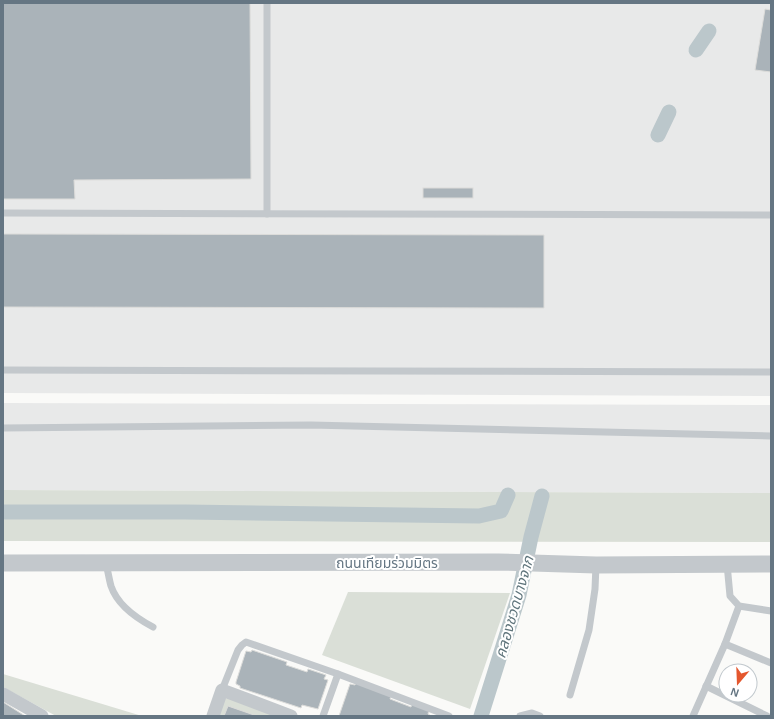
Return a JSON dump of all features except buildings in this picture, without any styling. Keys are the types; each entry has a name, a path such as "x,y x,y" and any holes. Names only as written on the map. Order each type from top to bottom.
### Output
{"street":[{"name":"ถนนเทียมร่วมมิตร","path":"3,563 106,564 498,562 596,565 727,563 771,564"},
{"path":"213,716 222,690 291,716"},
{"path":"3,694 42,716"}],"lane":[{"path":"266,3 266,214"},
{"path":"3,213 771,215"},
{"path":"3,370 771,372"},
{"path":"3,428 311,426 771,436"},
{"path":"727,563 730,596 739,606 771,611"},
{"path":"106,564 111,586 119,600 139,620 153,627"},
{"path":"570,695 589,630 595,589 596,565"},
{"path":"693,716 725,644 739,606"},
{"path":"222,690 238,650 246,642 338,674 449,716"},
{"path":"725,644 771,663"},
{"path":"323,716 338,674"},
{"path":"706,686 767,716"},
{"path":"520,716 532,712 540,716"}],"shaded area":[{"path":"3,3 771,3 771,396 3,393"},
{"path":"3,403 771,405 771,493 3,490"},
{"path":"3,490 771,493 771,542 3,541"},
{"path":"348,592 510,593 470,709 322,655"},
{"path":"3,674 142,716 56,716 3,687"},
{"path":"230,697 281,716 218,716 224,699"}],"waterway":[{"name":"คลองชวดบางจาก","path":"696,50 709,31"},
{"name":"คลองชวดบางจาก","path":"658,135 669,112"},
{"path":"3,512 185,512 479,516 501,511 508,495"},
{"name":"คลองชวดบางจาก","path":"481,716 519,595 531,537 542,496"}]}
